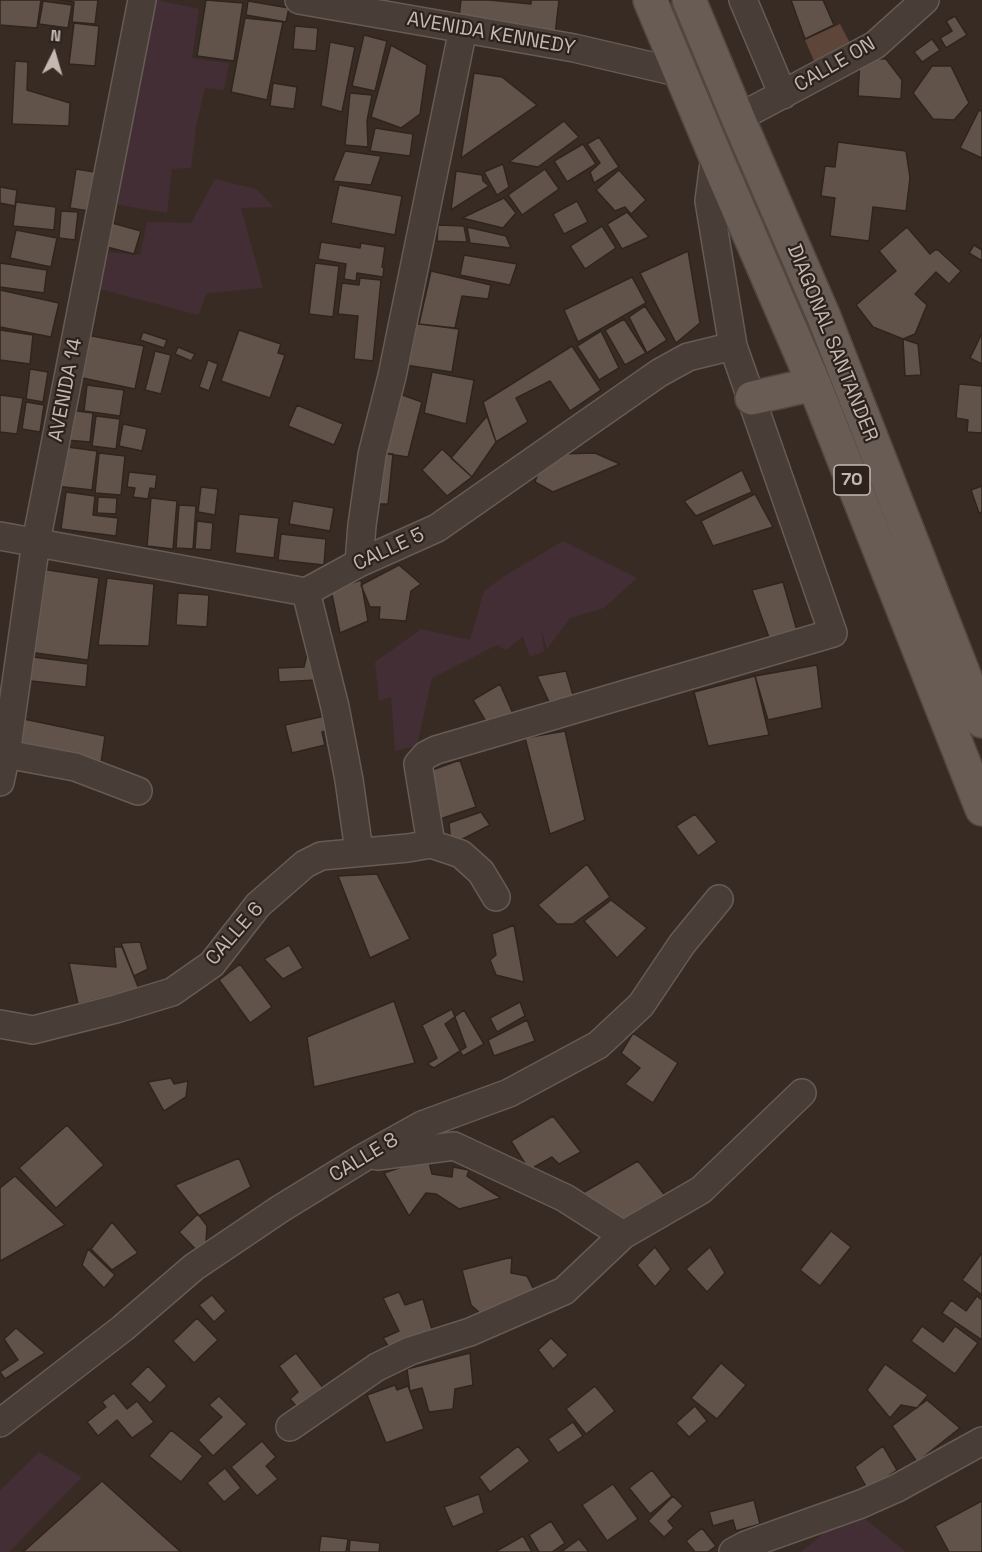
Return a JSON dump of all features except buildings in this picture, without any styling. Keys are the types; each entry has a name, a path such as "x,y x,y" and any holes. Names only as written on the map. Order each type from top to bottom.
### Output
{"main road":[{"name":"DIAGONAL SANTANDER","path":"650,0 814,384 982,809"},
{"name":"DIAGONAL SANTANDER","path":"690,0 824,317 982,721"},
{"path":"752,398 814,384"}],"street":[{"name":"AVENIDA 14","path":"0,782 36,542 142,0"},
{"name":"AVENIDA KENNEDY","path":"299,0 574,48 681,73"},
{"path":"743,0 783,95"},
{"name":"CALLE 0N","path":"738,118 875,45 925,0"},
{"path":"359,563 372,455 392,376 463,29"},
{"name":"DIAGONAL SANTANDER","path":"431,844 418,764 426,755 833,633 733,346 709,201 715,155"},
{"name":"CALLE 5","path":"306,592 359,563 437,528 658,373 688,357 733,346"},
{"path":"0,536 306,592 335,708 349,780 359,851"},
{"path":"6,754 75,768 138,791"},
{"path":"431,844 461,854 481,872 496,897"},
{"name":"CALLE 6","path":"0,1024 33,1030 172,992 212,964 258,905 305,864 321,856 431,844"},
{"name":"CALLE 8","path":"0,1423 123,1328 194,1267 280,1209 422,1125 510,1093 597,1045 641,1005 682,944 719,899"},
{"path":"291,1427 385,1363 410,1351 470,1332 564,1291 623,1235 700,1190 802,1093"},
{"path":"363,1158 454,1146 565,1198 623,1235"},
{"path":"740,1550 897,1488 982,1441"}],"shaded area":[{"path":"157,0 199,9 192,58 229,63 224,90 205,88 196,127 191,168 172,169 167,213 114,204"},
{"path":"840,24 850,43 814,61 805,40"},
{"path":"215,179 256,189 274,207 241,208 263,288 207,293 198,315 100,289 108,252 140,255 147,222 191,223"},
{"path":"563,541 637,578 604,608 570,618 547,649 541,628 544,651 530,657 523,636 507,650 497,645 432,678 417,746 395,751 391,697 379,701 375,662 421,629 470,640 484,591"},
{"path":"39,1452 82,1477 9,1552 0,1552 0,1490"},
{"path":"853,1509 906,1552 801,1552"}]}
